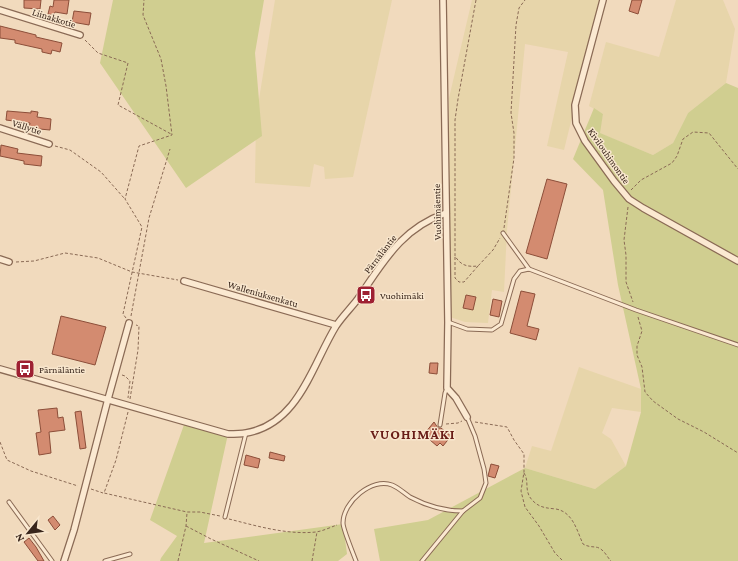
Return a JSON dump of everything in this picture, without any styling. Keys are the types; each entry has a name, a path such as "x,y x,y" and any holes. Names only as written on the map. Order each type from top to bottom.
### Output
{"street":[{"name":"Vuohimäentie","path":"443,0 448,322 447,388"},
{"name":"Kivilouhimontie","path":"603,0 574,105 576,122 585,141 629,199 738,261"},
{"name":"Liinakkotie","path":"0,10 80,35"},
{"name":"Vällytie","path":"0,128 49,144"},
{"name":"Pärnäläntie","path":"0,369 228,434 246,433 258,430 284,415 296,401 308,382 336,326 353,305 392,250 405,236 431,218 446,213"},
{"path":"0,259 9,262"},
{"name":"Walleniuksenkatu","path":"184,281 336,326"},
{"path":"64,561 74,530 129,323"},
{"path":"447,388 456,398 468,419"}],"lane":[{"path":"503,233 529,269 636,310 738,346"},
{"path":"448,322 468,329 492,330 501,324 514,279 520,271 529,269"},
{"path":"440,425 447,388"},
{"path":"422,561 463,511 480,498 486,483 484,468 475,436 468,419"},
{"path":"224,518 246,433"},
{"path":"356,561 343,524 346,510 358,494 378,484 392,485 412,498 433,508 450,511 463,511"},
{"path":"9,502 52,561"},
{"path":"105,561 130,554"}],"path":[{"path":"144,0 143,15 160,59 172,135"},
{"path":"476,0 455,120 455,278 459,282 464,282 493,250 503,233 514,158 514,133 511,113 516,25 519,8 525,0"},
{"path":"80,35 98,53 128,63 118,105 172,135"},
{"path":"738,169 709,133 693,132 683,139 672,163 641,180 631,191 624,240 626,255 626,282 642,331 637,346 642,367 645,392 653,401 678,419 704,432 738,454"},
{"path":"125,199 139,146 172,135"},
{"path":"49,144 70,150 101,172 125,199 142,227 123,314 129,323 139,326 138,350 128,405"},
{"path":"129,323 149,218 170,149"},
{"path":"9,262 34,262 65,253 98,258 132,272 184,281"},
{"path":"456,256 458,261 464,266 478,266"},
{"path":"113,382 120,375 125,376 130,381 128,405"},
{"path":"104,493 116,460 128,412"},
{"path":"440,425 458,423 468,419 507,428 524,454 524,472 521,491 525,506 554,553 563,561"},
{"path":"0,442 7,460 31,471 104,493 187,512 200,512 266,528 292,532 317,532 343,524"},
{"path":"524,472 526,476 527,494 533,502 542,508 558,509 569,517 575,524 583,544 590,548 599,548 611,561"},
{"path":"178,561 186,526 187,512"},
{"path":"186,526 210,539 259,561"},
{"path":"312,561 317,532"}],"shaded area":[{"path":"113,0 264,0 255,53 262,136 186,188 100,63"},
{"path":"275,0 392,0 353,177 325,179 324,167 314,164 310,187 255,183 256,118"},
{"path":"472,0 601,0 564,150 547,146 568,52 525,44 507,230 504,292 492,290 488,323 465,322 450,317 449,98"},
{"path":"676,0 723,0 735,29 726,83 688,113 673,143 653,155 599,133 603,114 589,106 606,42 659,57"},
{"path":"726,83 738,88 738,561 380,561 374,529 428,520 525,468 595,489 626,466 641,412 641,389 618,285 603,190 573,159 594,108 603,114 600,133 653,155 673,143 688,113"},
{"path":"579,367 641,389 641,412 612,408 602,433 611,439 626,466 595,489 525,468 532,446 551,451"},
{"path":"185,422 228,434 204,543 343,524 347,554 338,561 160,561 177,536 150,520"}],"building":[{"path":"24,0 41,0 40,9 24,8"},
{"path":"54,0 69,0 67,14 55,12 54,15 48,14 50,6 53,7"},
{"path":"632,0 642,0 638,14 629,11"},
{"path":"74,11 91,13 89,25 72,22"},
{"path":"0,26 62,43 60,52 52,50 51,54 42,52 42,49 15,43 15,40 0,38"},
{"path":"7,111 31,113 31,111 38,112 37,117 51,119 50,130 29,128 30,123 6,120"},
{"path":"1,145 18,149 17,153 42,156 41,166 24,164 24,161 0,156"},
{"path":"547,179 567,184 547,259 526,253"},
{"path":"521,291 535,294 527,326 539,329 536,340 510,333"},
{"path":"466,295 476,297 473,310 463,308"},
{"path":"493,299 502,301 499,317 490,315"},
{"path":"61,316 106,327 95,365 52,354"},
{"path":"430,363 438,363 437,374 429,373"},
{"path":"57,408 58,418 63,417 65,430 49,432 51,453 39,455 36,433 41,432 38,410"},
{"path":"81,411 86,448 80,449 75,412"},
{"path":"434,422 438,428 441,428 451,436 443,446 440,443 437,446 430,440 432,438 425,433"},
{"path":"270,452 285,456 284,461 269,458"},
{"path":"246,455 260,459 258,468 244,465"},
{"path":"491,464 499,466 495,478 488,476"},
{"path":"53,516 60,525 55,530 48,520"},
{"path":"29,538 44,561 38,561 24,542"}],"place":[{"name":"Vuohimäki","path":"366,295"},
{"name":"Pärnäläntie","path":"25,369"}],"district":[{"name":"VUOHIMÄKI","path":"413,434"}]}
